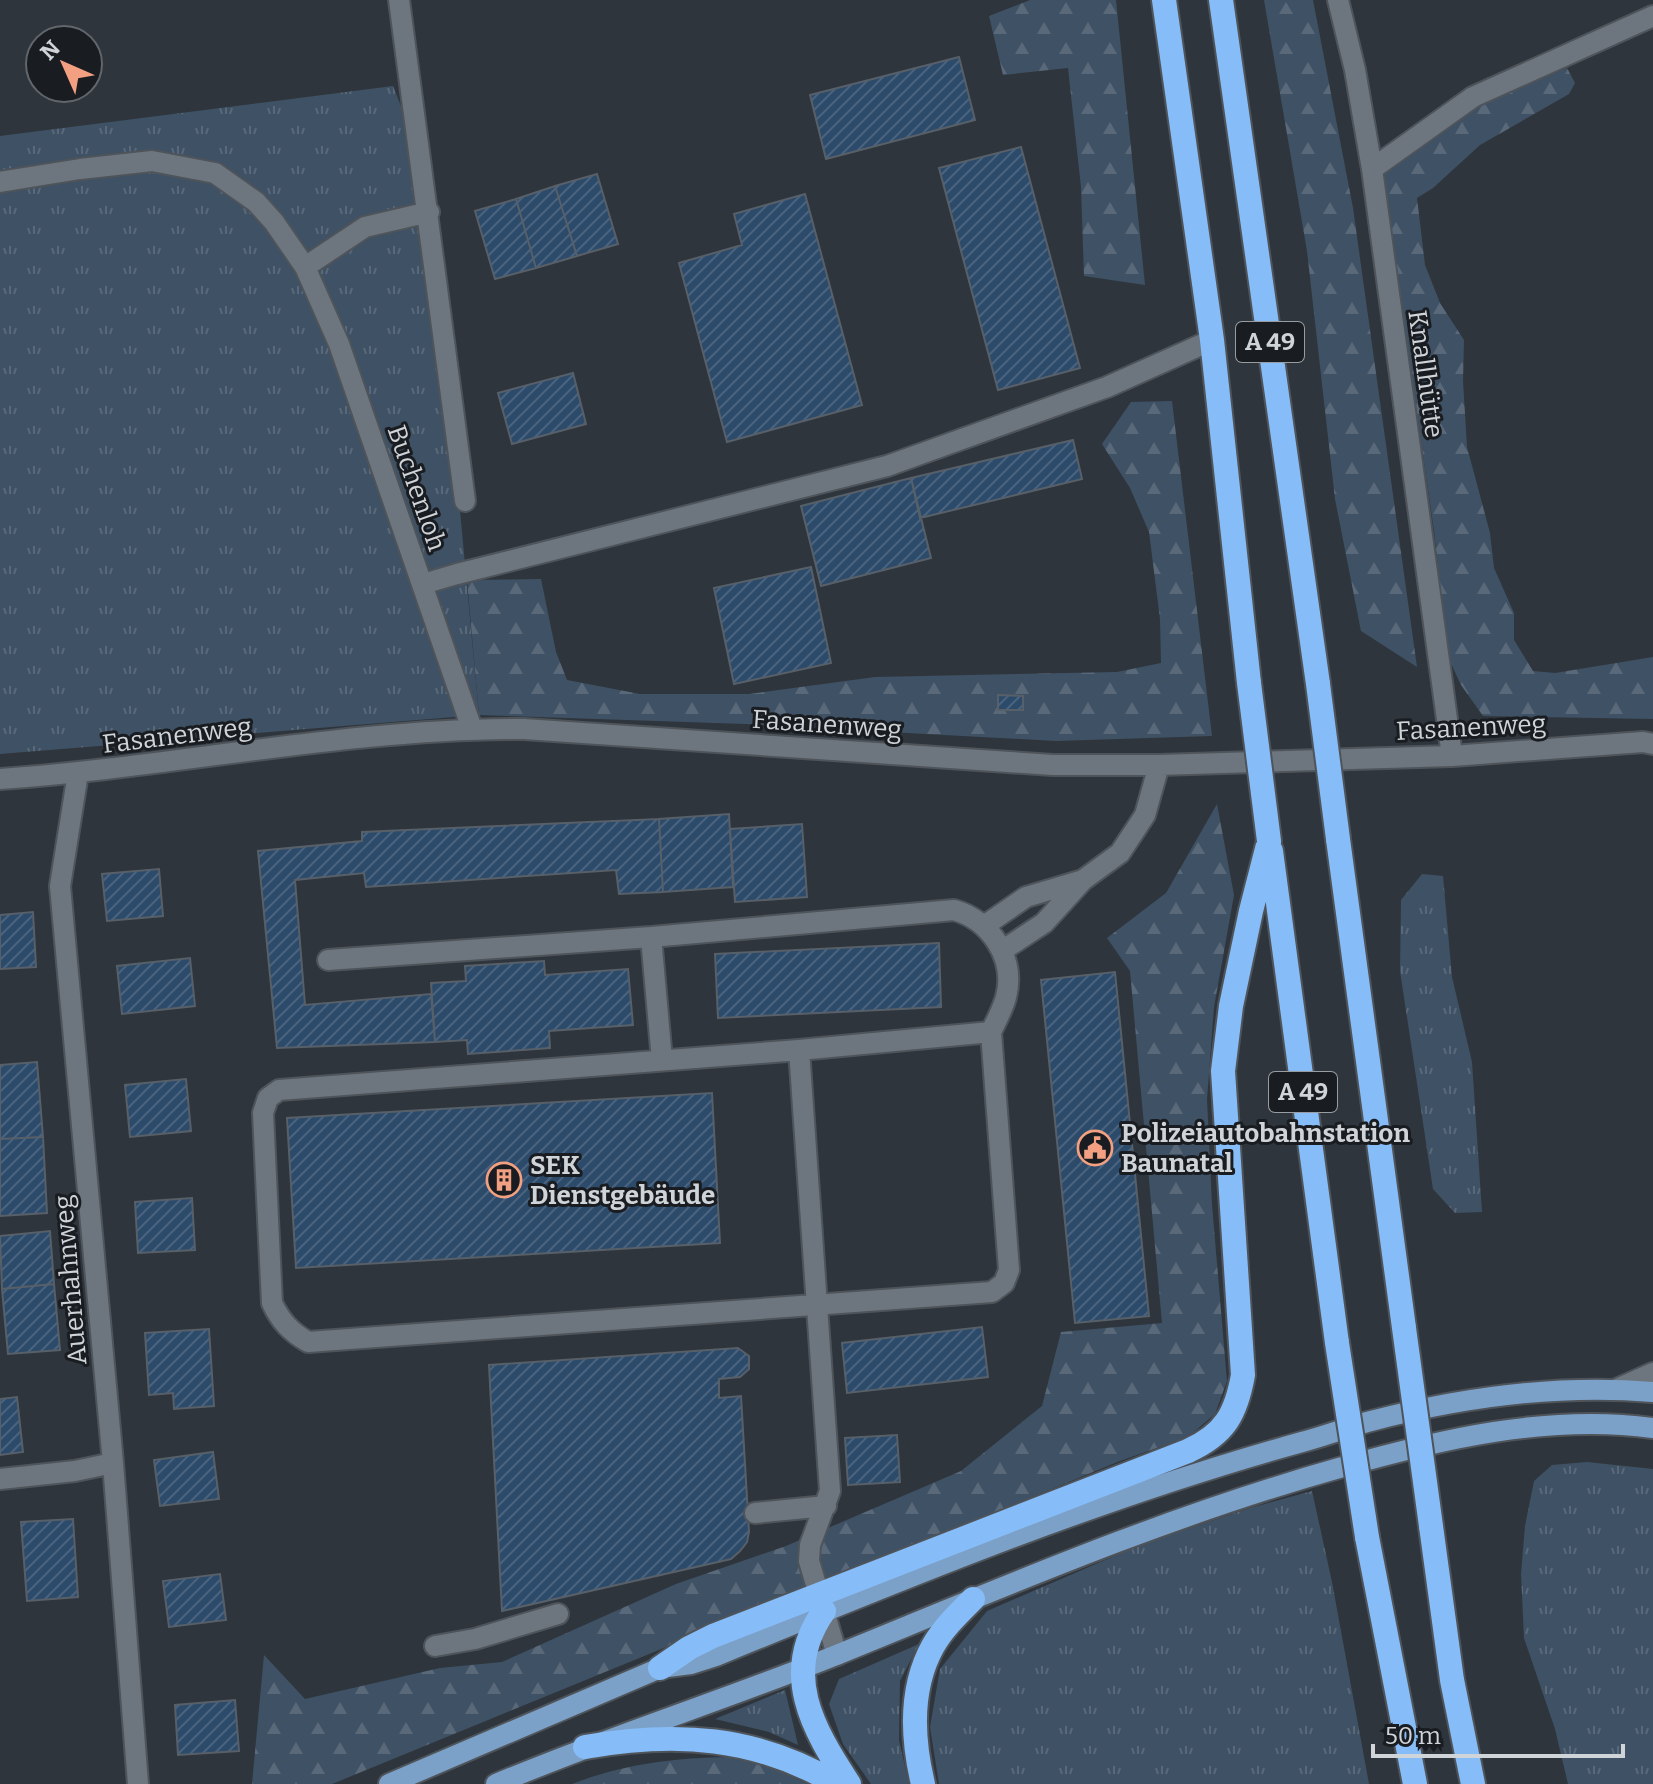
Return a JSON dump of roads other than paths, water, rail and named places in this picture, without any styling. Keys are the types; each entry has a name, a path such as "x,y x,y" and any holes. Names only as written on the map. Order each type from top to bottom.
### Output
{"highway":[{"name":"A 49","path":"1164,0 1212,340 1249,683 1337,1343 1367,1537 1415,1784"},
{"name":"A 49","path":"1221,0 1318,684 1452,1680 1473,1784"},
{"path":"660,1668 713,1636 822,1602 1188,1451 1221,1431 1239,1397 1243,1375 1223,1071 1231,1006 1269,841"},
{"path":"923,1784 914,1747 915,1703 923,1669 933,1645 973,1599"},
{"path":"822,1602 807,1640 802,1669 807,1705 825,1748 849,1784"},
{"path":"585,1747 632,1739 679,1737 726,1742 772,1754 816,1771 837,1784"}],"main road":[{"path":"822,1602 1208,1469 1372,1421 1514,1393 1617,1389 1653,1392"},
{"path":"496,1784 585,1747 802,1669 1127,1536 1274,1486 1466,1436 1530,1427 1592,1424 1653,1428"},
{"path":"389,1784 660,1668"}],"street":[{"name":"Buchenloh","path":"399,0 465,501"},
{"name":"Knallhütte","path":"1338,0 1355,70 1372,169 1452,756"},
{"path":"1372,169 1473,97 1653,16"},
{"name":"Buchenloh","path":"0,182 152,161 215,173 256,202 274,222 305,267 339,344 472,729"},
{"path":"305,267 365,227 429,212"},
{"path":"423,584 887,466 1107,387 1212,340"},
{"name":"Fasanenweg","path":"0,779 472,729 524,729 1053,765 1452,756 1643,742 1653,744"},
{"path":"1003,950 1044,923 1083,880 1120,853 1145,815 1159,765"},
{"name":"Auerhahnweg","path":"78,773 60,886 113,1463 138,1784"},
{"path":"984,926 1026,897 1083,880"},
{"path":"328,960 651,937 954,910 971,915 1003,950 1007,968 1006,996 991,1032 1009,1270 1004,1283 992,1292 308,1342 279,1319 272,1303 263,1113 268,1098 279,1090 991,1032"},
{"path":"651,937 662,1060"},
{"path":"799,1050 830,1491 810,1545 809,1561 837,1655"},
{"path":"1617,1389 1653,1373"},
{"path":"0,1479 75,1471 113,1463"},
{"path":"755,1513 826,1506"},
{"path":"435,1646 475,1639 558,1614"}],"place":[{"name":"Polizeiautobahnstation Baunatal","path":"1095,1148"},
{"name":"SEK Dienstgebäude","path":"504,1180"}]}
